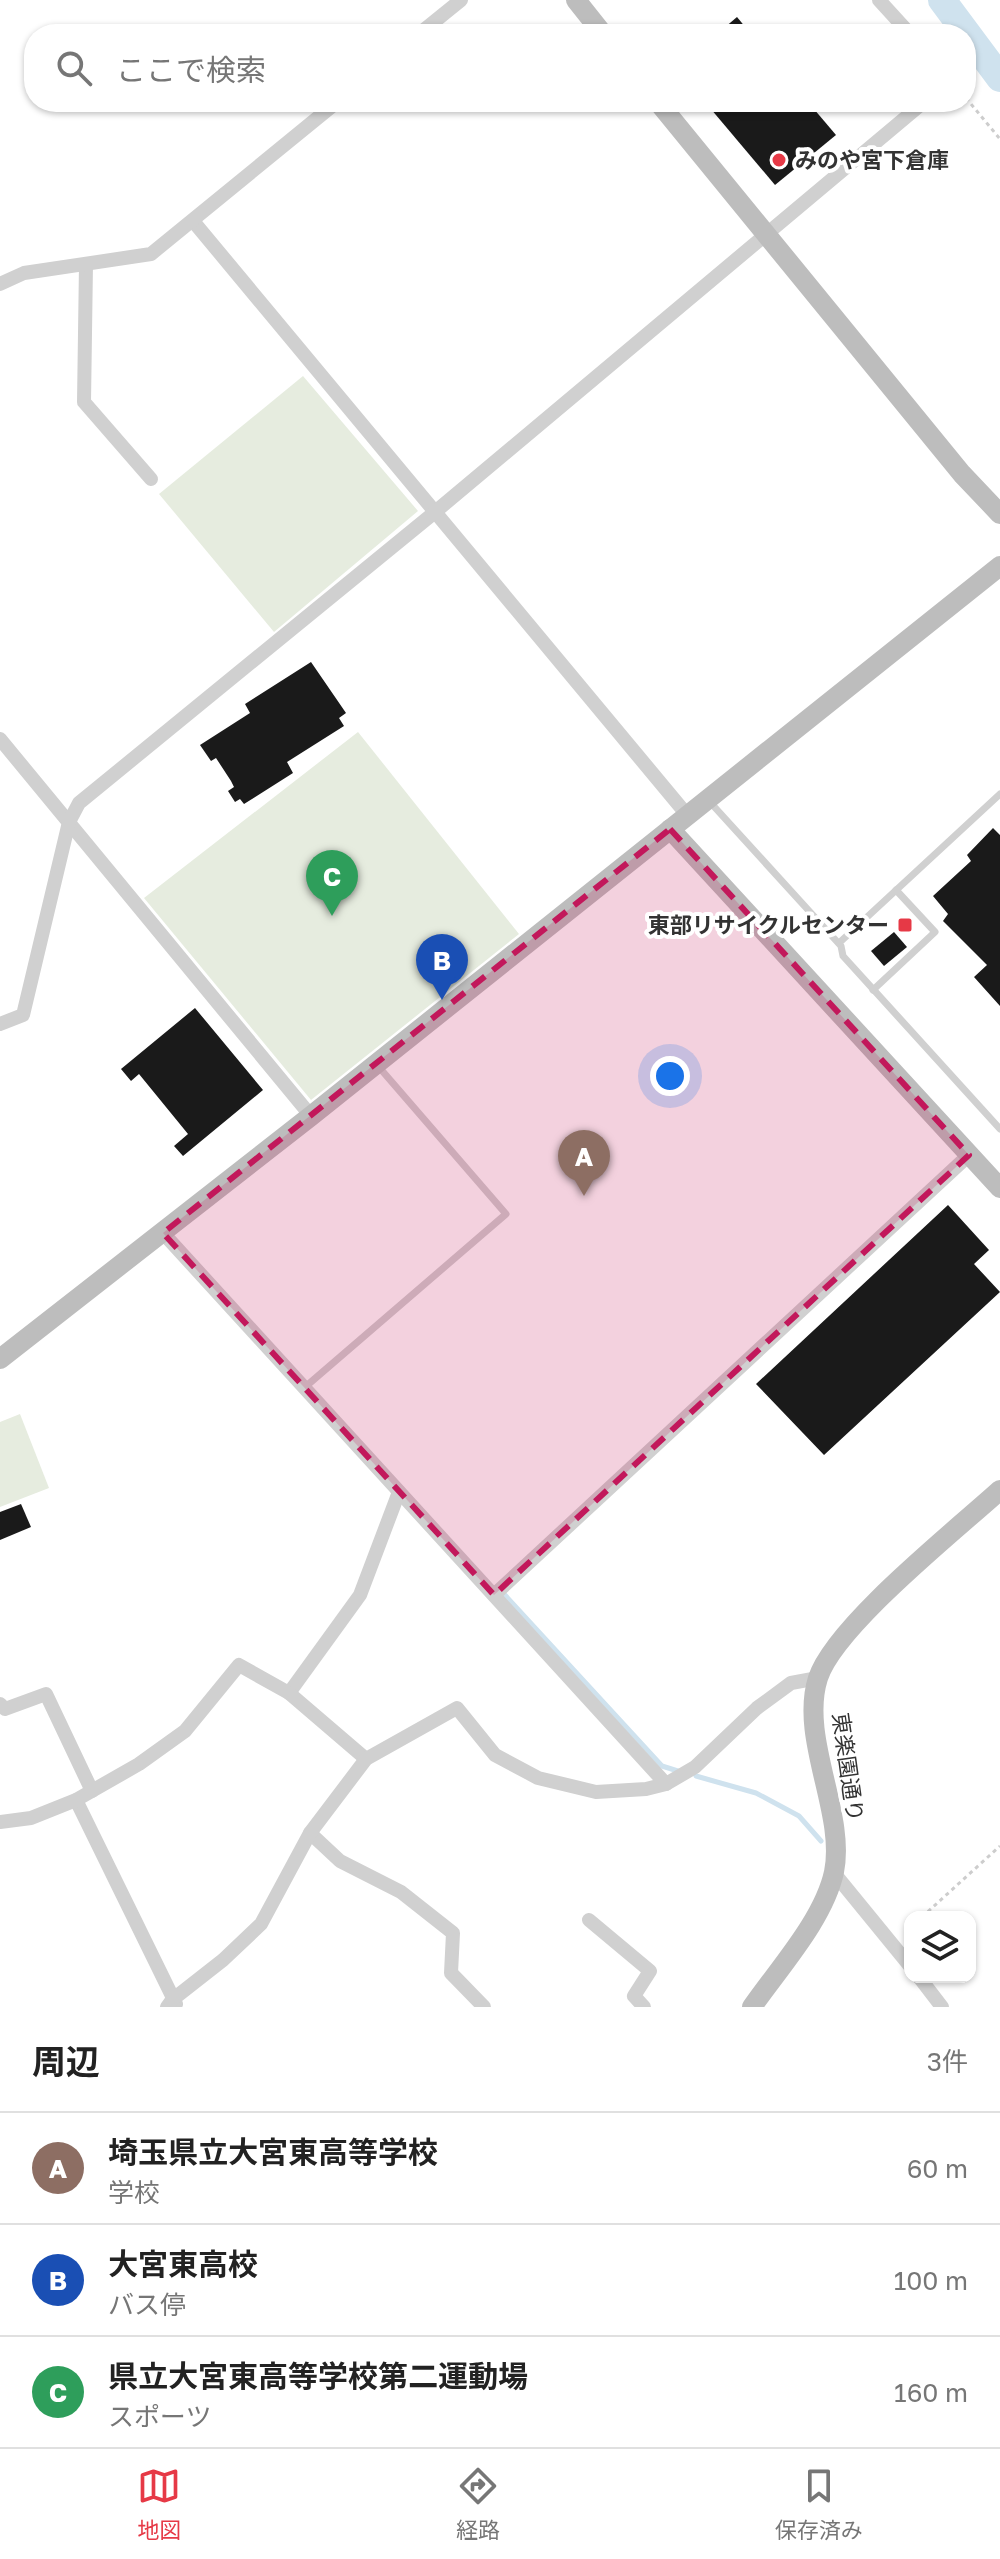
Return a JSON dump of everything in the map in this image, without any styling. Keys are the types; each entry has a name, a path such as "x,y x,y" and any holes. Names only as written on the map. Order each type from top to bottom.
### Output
{"street":[{"path":"431,24 461,0"},
{"path":"576,0 595,24"},
{"path":"879,0 901,24"},
{"path":"0,284 24,273 151,254 325,112"},
{"path":"666,112 962,474 1000,514"},
{"path":"0,1024 23,1015 69,822 79,803 435,512 912,112"},
{"path":"193,221 688,816"},
{"path":"86,264 84,402 151,479"},
{"path":"0,1359 311,1116 1000,566"},
{"path":"0,739 311,1116"},
{"path":"670,829 1000,1188"},
{"path":"494,1595 969,1155"},
{"path":"163,1233 666,1784"},
{"name":"東楽園通り","path":"752,2007 810,1925 834,1873 836,1852 816,1731 818,1678 834,1649 863,1616 1000,1490"},
{"path":"289,1693 360,1595 399,1492"},
{"path":"0,1822 31,1818 76,1800 139,1764 185,1731 239,1665 289,1693 366,1759"},
{"path":"76,1800 173,2005 261,1924 310,1833 366,1759 457,1708 495,1755 538,1778 596,1792 646,1789 666,1784 695,1767 757,1708 791,1683 818,1678"},
{"path":"0,1704 5,1709 46,1694 92,1791"},
{"path":"310,1833 340,1861 401,1892 453,1933 451,1973 484,2007"},
{"path":"834,1873 904,1959"},
{"path":"589,1920 650,1971 634,1996 644,2007"},
{"path":"924,1983 942,2007"}],"lane":[{"path":"839,943 1000,794"},
{"path":"708,800 839,943 843,956 1000,1129"},
{"path":"873,990 935,932 896,890"},
{"path":"304,1388 506,1214 376,1064"}],"path":[{"path":"976,110 1000,139"},
{"path":"929,1911 1000,1846"}],"highlighted area":[{"path":"670,829 969,1155 494,1595 163,1233"}],"shaded area":[{"path":"303,376 418,511 274,632 159,494"},
{"path":"358,732 519,934 311,1100 144,898"},
{"path":"20,1414 49,1488 0,1507 0,1422"}],"building":[{"path":"737,17 743,24 729,24"},
{"name":"みのや宮下倉庫","path":"713,112 816,112 836,135 775,185"},
{"path":"311,662 346,713 339,718 344,726 287,762 293,773 244,804 240,799 235,802 228,791 234,787 231,781 216,758 211,761 200,745 250,713 245,704"},
{"path":"993,828 1000,835 1000,1006 974,977 987,965 943,921 948,914 933,896 971,861 967,855"},
{"path":"894,932 907,947 884,966 871,951"},
{"path":"195,1008 263,1090 183,1156 174,1146 188,1134 139,1074 131,1081 121,1069"},
{"path":"948,1205 989,1250 974,1264 1000,1292 824,1455 756,1384"},
{"path":"21,1504 31,1527 0,1540 0,1512"}],"waterway":[{"path":"942,0 960,24"},
{"path":"976,46 1000,78"},
{"path":"504,1594 662,1766 681,1772"},
{"path":"696,1776 756,1793 799,1816 821,1841"}],"place":[{"name":"みのや宮下倉庫","path":"779,160"},
{"name":"県立大宮東高等学校第二運動場","path":"332,916"},
{"name":"東部リサイクルセンター","path":"905,925"},
{"name":"大宮東高校","path":"442,1000"},
{"name":"埼玉県立大宮東高等学校","path":"584,1196"}]}
